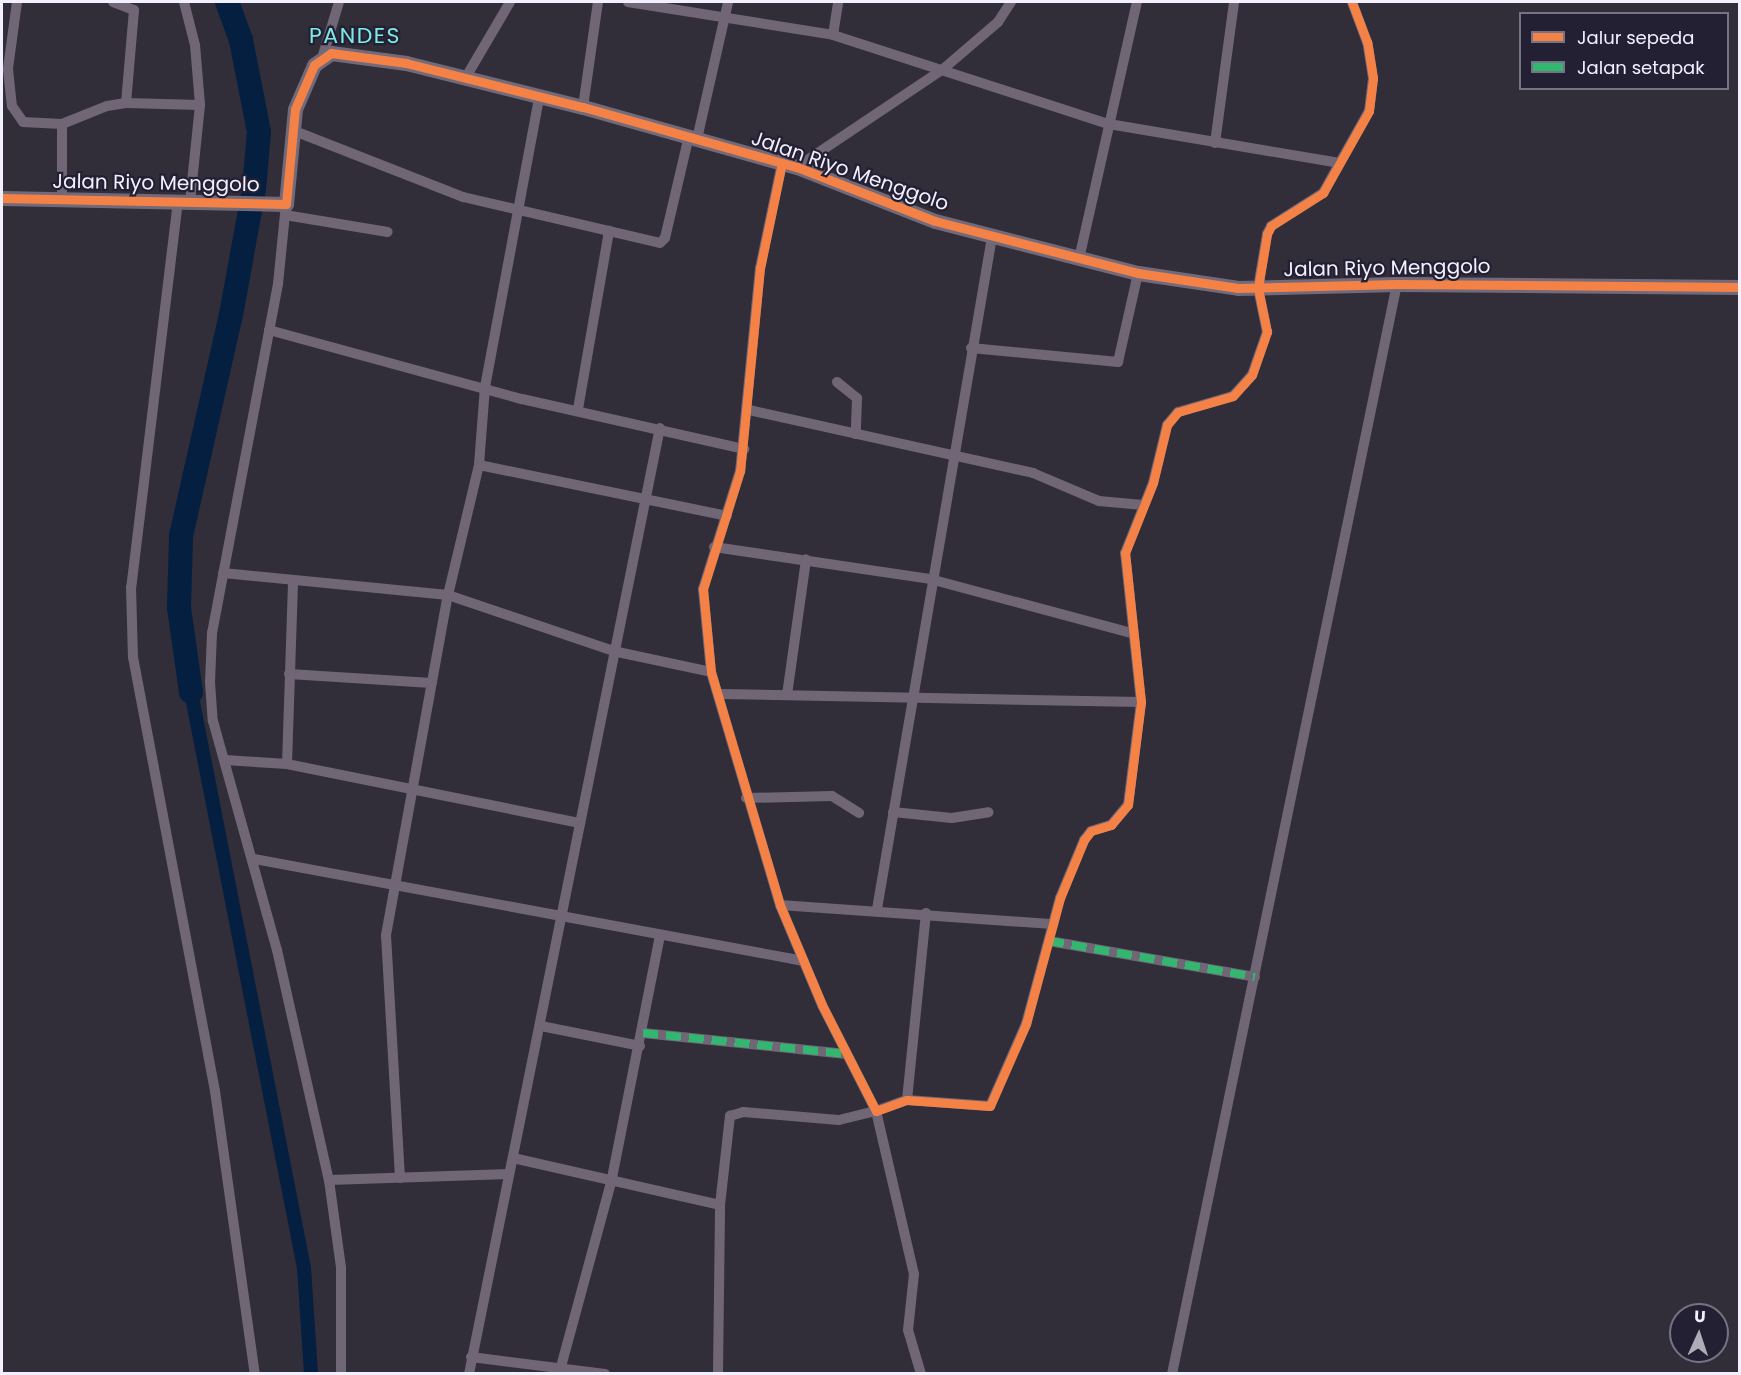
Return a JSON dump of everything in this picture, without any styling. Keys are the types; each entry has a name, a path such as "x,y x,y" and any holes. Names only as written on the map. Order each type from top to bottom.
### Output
{"street":[{"path":"17,2 8,69 12,106 23,122 63,124 107,106 126,104 200,105"},
{"path":"113,2 127,3 134,8 135,21 126,104"},
{"path":"184,2 195,45 200,105 184,201 131,587 133,657 217,1102 255,1374"},
{"path":"323,55 339,2"},
{"path":"466,77 510,2"},
{"path":"583,107 598,2"},
{"path":"628,2 833,35 1108,124 1340,164"},
{"path":"292,130 463,197 663,242 727,19 728,2"},
{"path":"833,35 838,2"},
{"path":"921,1374 908,1330 914,1274 876,1111 846,1054 780,905 746,798 720,694 711,672 703,598 714,547 727,516 744,449 760,268 789,165 942,70 999,22 1011,2"},
{"path":"1079,259 1137,2"},
{"path":"1215,143 1234,2"},
{"path":"718,1374 720,1204 731,1115 743,1112 839,1120 876,1111 907,1100 994,1104 1032,1007 1053,924 1087,834 1112,825 1128,805 1141,702 1131,633 1125,554 1173,416 1233,396 1252,375 1267,332 1258,288 1271,226 1314,203 1340,164 1369,111 1373,88 1367,42 1352,2"},
{"name":"Jalan Riyo Menggolo","path":"2,198 184,201 284,208 292,130 304,82 323,55 371,57 466,77 538,99 583,107 693,137 789,165 916,215 992,237 1138,273 1258,288 1397,284 1740,287"},
{"path":"400,1178 385,956 393,883 448,596 479,465 485,387 538,99"},
{"path":"62,199 63,124"},
{"path":"341,1374 340,1268 329,1180 254,859 213,721 210,682 222,573 269,330 284,208 388,232"},
{"path":"578,409 609,231"},
{"path":"877,909 930,579 992,237"},
{"path":"971,348 1118,362 1138,273"},
{"path":"1172,1374 1397,284"},
{"path":"269,330 485,387 744,449"},
{"path":"837,382 857,398 856,434"},
{"path":"749,410 953,453 1048,478 1099,501 1143,505"},
{"path":"469,1374 541,1026 613,651 660,428"},
{"path":"479,465 727,516"},
{"path":"714,547 930,579 1131,633"},
{"path":"787,695 806,559"},
{"path":"222,573 448,596 613,651 711,672"},
{"path":"287,764 293,580"},
{"path":"289,674 432,683"},
{"path":"720,694 910,700 1141,702"},
{"path":"225,759 287,764 580,823"},
{"path":"746,798 832,796 859,813"},
{"path":"893,812 952,818 989,812"},
{"path":"254,859 393,883 562,918 804,961"},
{"path":"780,905 877,909 1053,924"},
{"path":"907,1100 926,913"},
{"path":"560,1371 611,1183 643,1033 660,936"},
{"path":"1049,941 1255,976"},
{"path":"541,1026 640,1046"},
{"path":"643,1033 846,1054"},
{"path":"513,1158 611,1183 720,1204"},
{"path":"329,1180 509,1174"},
{"path":"471,1357 560,1371 605,1374"}],"waterway":[{"path":"191,692 179,608 181,536 231,315 254,189 259,132 241,40 227,2"},
{"path":"191,692 304,1268 311,1374"}],"marked path":[{"path":"1049,941 1255,977"},
{"path":"643,1033 846,1054"}],"cycle path":[{"path":"782,163 760,268 740,471 703,589 711,672 780,905 822,1005 876,1111 907,1100 990,1106 1026,1024 1060,898 1084,840 1091,831 1111,825 1128,805 1141,702 1125,553 1153,483 1167,425 1178,412 1233,396 1252,375 1267,332 1258,288 1267,234 1271,226 1323,193 1369,111 1373,78 1367,42 1352,2"},
{"path":"2,198 286,204 295,109 314,65 331,53 406,63 583,107 797,167 935,221 1138,273 1238,288 1397,284 1740,287"}],"district":[{"name":"PANDES","path":"355,36"}]}
